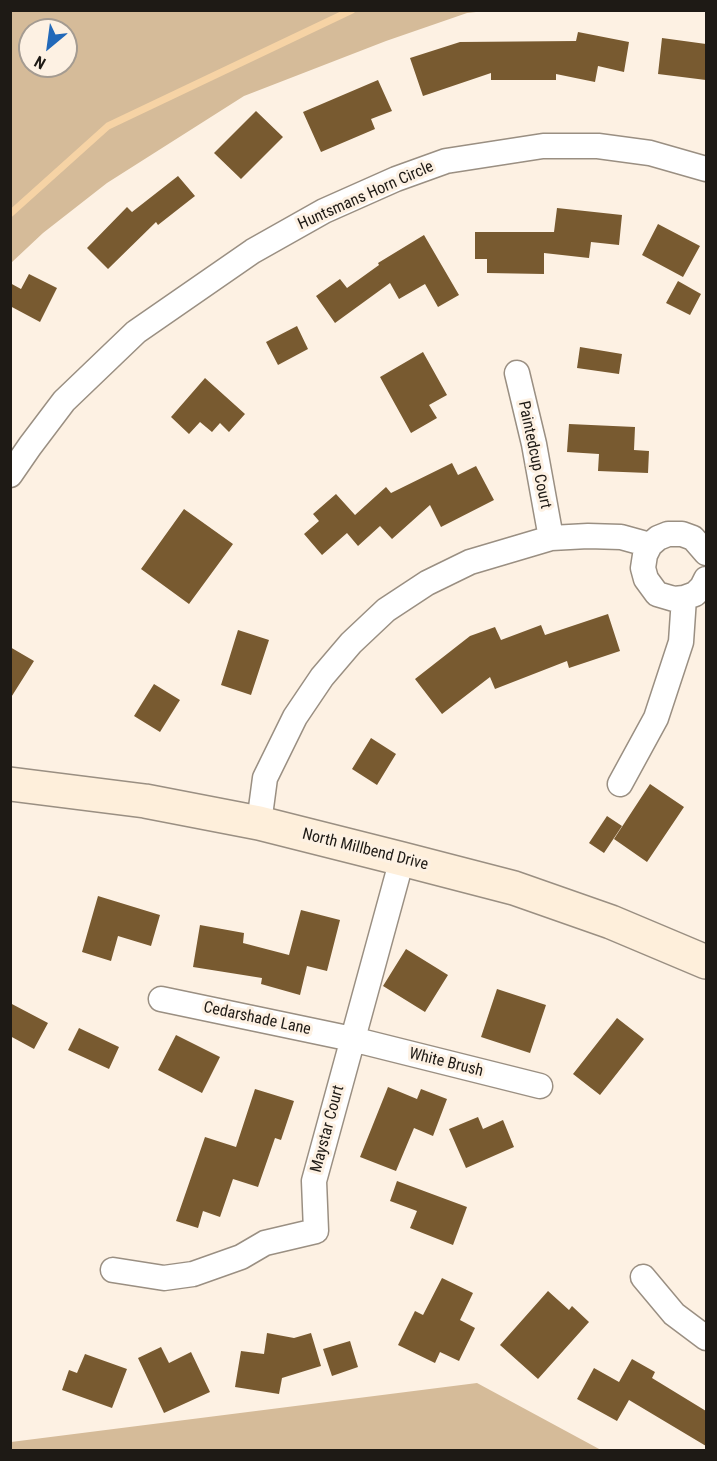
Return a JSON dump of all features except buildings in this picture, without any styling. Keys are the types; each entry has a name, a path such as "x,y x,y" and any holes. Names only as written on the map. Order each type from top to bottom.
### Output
{"street":[{"name":"Huntsmans Horn Circle","path":"10,475 64,402 136,332 253,251 334,206 396,179 446,161 543,146 598,147 650,153 706,169"},
{"name":"Paintedcup Court","path":"517,373 534,444 551,538"},
{"path":"706,553 699,542 682,534 668,534 658,538 650,545 645,555 643,568 649,585 663,597 674,599 695,594 706,579"},
{"path":"259,823 265,778 295,717 322,677 351,643 386,610 427,583 470,562 551,538 621,537 650,545"},
{"path":"620,784 656,718 681,642 684,598"},
{"name":"North Millbend Drive","path":"10,784 145,801 259,823 402,858 514,888 611,922 706,962"},
{"name":"Maystar Court","path":"113,1270 164,1278 193,1274 240,1257 265,1243 316,1231 314,1181 402,858"},
{"name":"Cedarshade Lane","path":"162,999 352,1039"},
{"name":"White Brush","path":"352,1039 540,1086"},
{"path":"643,1277 674,1314 706,1338"}],"shaded area":[{"path":"11,10 485,10 467,13 386,41 244,96 107,183 43,233 11,263"},
{"path":"477,1383 601,1450 11,1450 11,1442"}],"waterway":[{"path":"10,214 108,126 352,10"}]}
